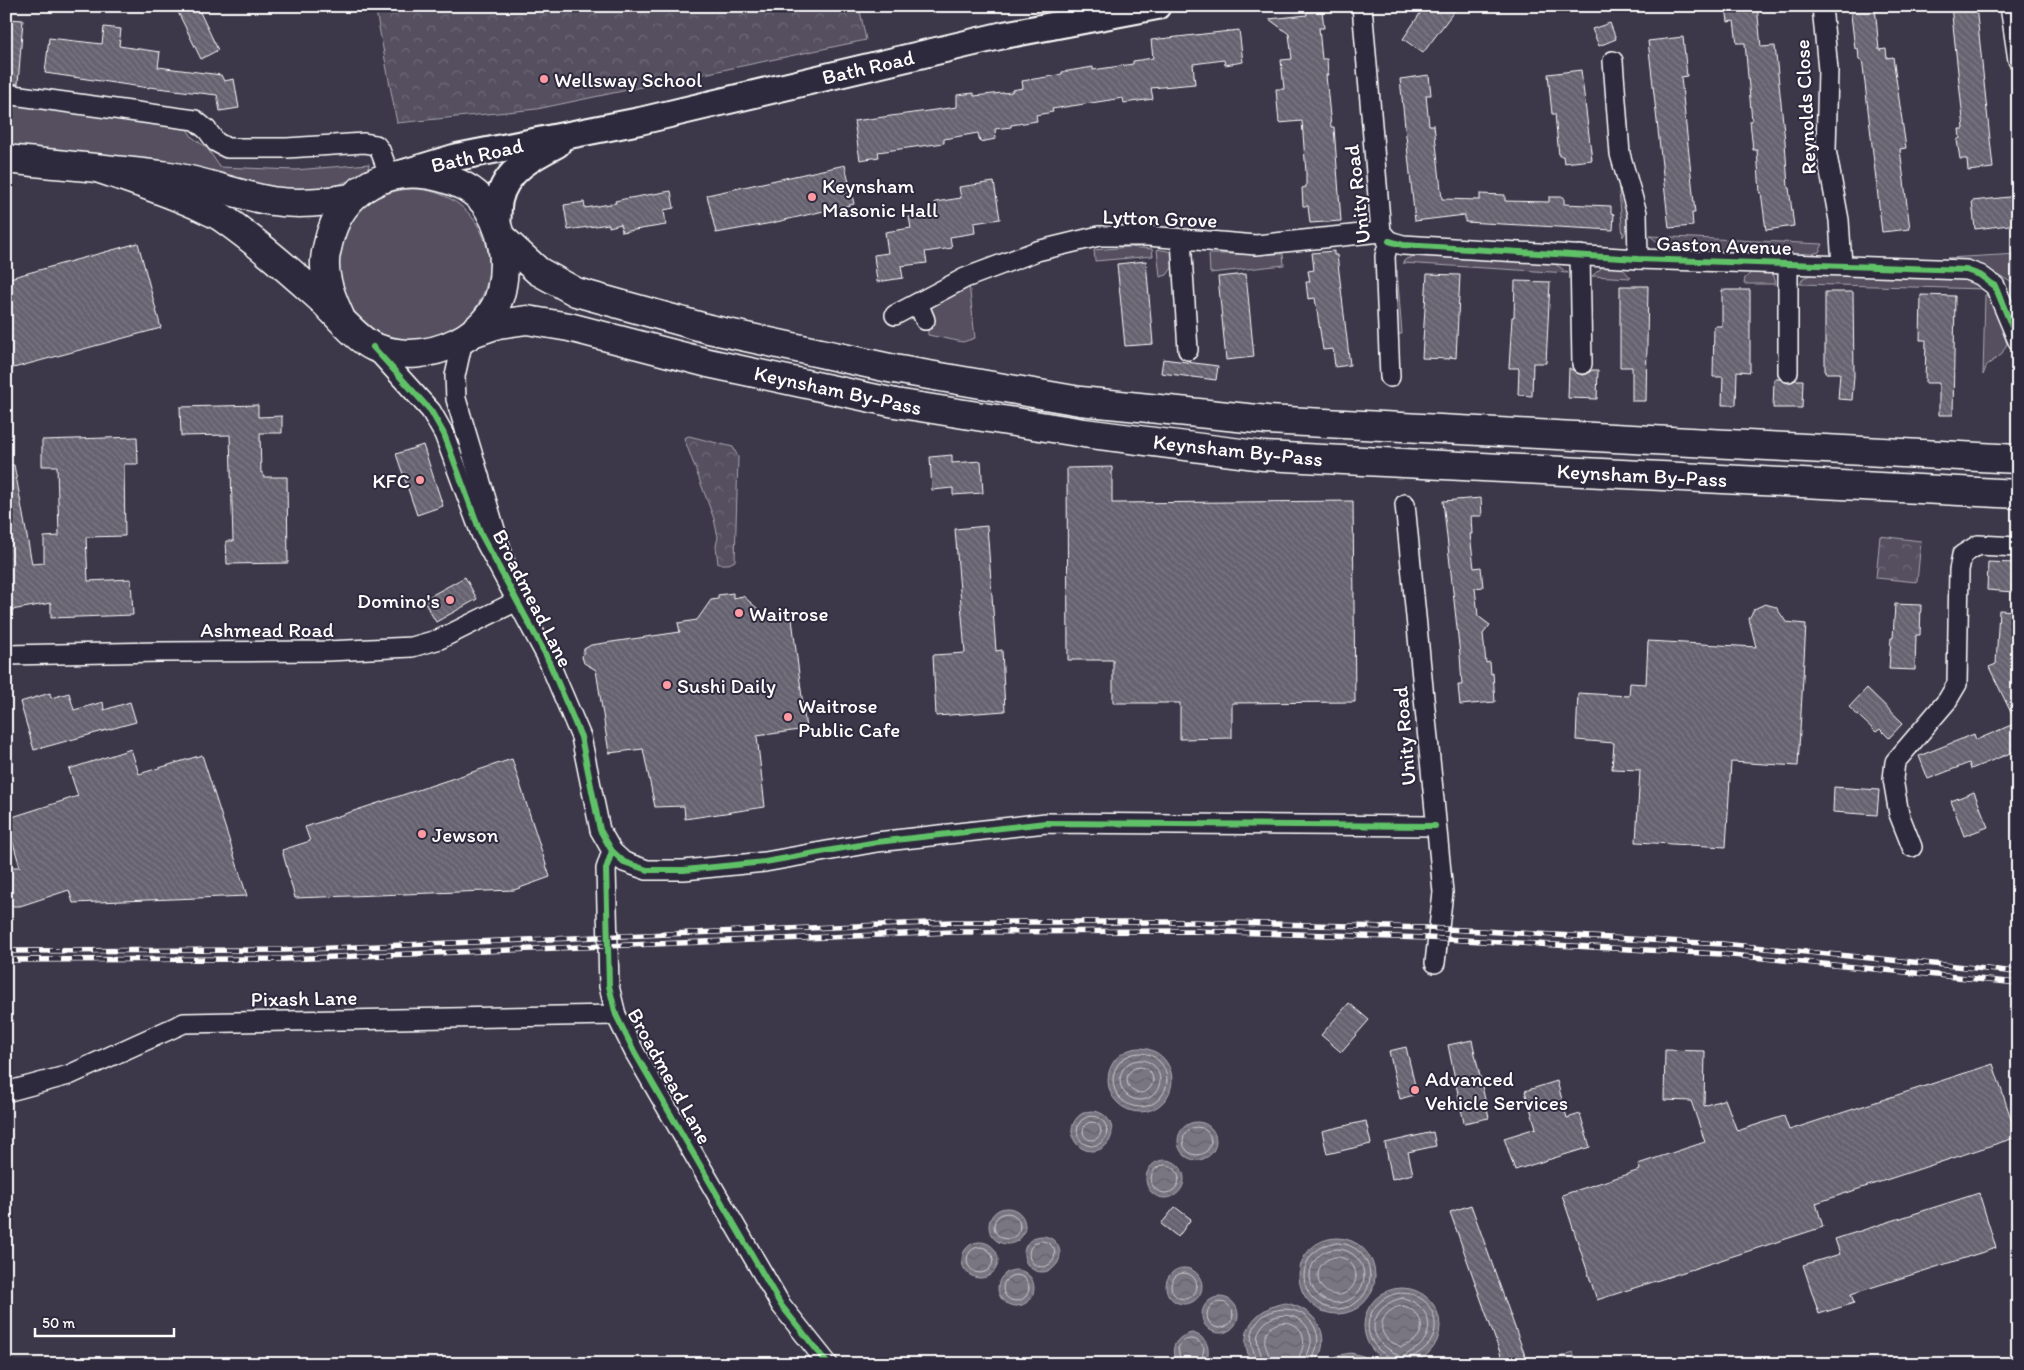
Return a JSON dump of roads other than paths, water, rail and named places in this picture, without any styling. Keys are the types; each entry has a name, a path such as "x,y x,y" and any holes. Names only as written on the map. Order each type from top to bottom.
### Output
{"highway":[{"path":"6,159 170,176 290,203 325,202 351,198"},
{"path":"100,169 167,191 221,217 278,259 356,335 373,347"},
{"path":"341,319 328,285 325,261 331,231 340,212 351,198 369,184 397,175 435,176 460,182 478,197 488,208 500,233 504,274 500,295 489,316 468,336"},
{"name":"Keynsham By-Pass","path":"500,233 538,271 576,292 709,329 894,369 1080,401 1267,420 2018,459"},
{"name":"Keynsham By-Pass","path":"373,347 400,354 428,353 445,348 498,324 527,320 569,327 708,363 896,403 1084,433 1264,456 2018,494"}],"main road":[{"name":"Bath Road","path":"397,175 457,157 640,122 1004,34 1157,6"},
{"name":"Bath Road","path":"500,233 499,199 509,177 534,156 580,132"}],"street":[{"name":"Unity Road","path":"1362,6 1385,236 1390,377"},
{"name":"Reynolds Close","path":"1822,6 1828,70 1826,150 1839,220 1842,265"},
{"path":"2010,6 2018,60"},
{"path":"1613,61 1620,154 1638,213 1638,259"},
{"path":"6,94 195,120 207,130 216,142 227,148 287,148 364,143 376,145 397,175"},
{"name":"Lytton Grove","path":"896,315 966,278 1037,251 1099,236 1148,236 1256,245 1385,236"},
{"name":"Gaston Avenue","path":"1385,236 1404,245 1638,259 1966,270 1980,275 1995,286 2013,311 2018,341"},
{"path":"1181,240 1188,350"},
{"path":"1580,255 1582,364"},
{"path":"1788,263 1788,372"},
{"path":"918,303 925,320"},
{"name":"Broadmead Lane","path":"468,336 455,376 456,400 515,596"},
{"name":"Broadmead Lane","path":"373,347 431,411 444,434 481,534 546,655 581,737 600,830 612,852 606,869 609,986 616,1015 635,1053 781,1305 828,1364"},
{"name":"Unity Road","path":"1405,504 1435,826 1443,892 1435,963"},
{"path":"1912,847 1899,814 1893,779 1895,762 1947,702 1957,684 1962,555 1978,545 2018,547"},
{"name":"Ashmead Road","path":"6,655 160,652 328,652 412,647 440,639 515,596"},
{"path":"612,852 624,862 647,870 684,870 765,862 877,842 1046,823 1435,826"},
{"name":"Pixash Lane","path":"6,1092 69,1075 184,1023 616,1015"}],"water":[{"path":"1140,1048 1158,1054 1166,1062 1172,1080 1166,1098 1158,1106 1140,1112 1122,1106 1114,1098 1108,1080 1114,1062 1122,1054"},
{"path":"1088,1111 1096,1111 1103,1114 1109,1120 1112,1131 1109,1142 1103,1148 1096,1151 1088,1151 1081,1148 1075,1142 1072,1135 1072,1127 1075,1120 1081,1114"},
{"path":"1197,1122 1210,1128 1216,1141 1210,1154 1197,1160 1184,1154 1178,1141 1184,1128"},
{"path":"1165,1160 1178,1166 1184,1179 1178,1192 1165,1198 1152,1192 1146,1179 1152,1166"},
{"path":"1007,1208 1014,1209 1020,1213 1024,1219 1024,1233 1020,1239 1014,1243 1007,1244 1000,1243 994,1239 990,1233 989,1226 990,1219 994,1213 1000,1209"},
{"path":"1042,1236 1049,1237 1055,1241 1059,1247 1059,1261 1055,1267 1049,1271 1042,1272 1035,1271 1029,1267 1025,1261 1024,1254 1025,1247 1029,1241 1035,1237"},
{"path":"1330,1238 1344,1238 1358,1244 1369,1255 1375,1269 1372,1291 1364,1303 1344,1314 1330,1314 1316,1308 1305,1297 1299,1283 1299,1269 1305,1255 1316,1244"},
{"path":"980,1242 987,1243 993,1247 997,1253 997,1267 993,1273 987,1277 980,1278 973,1277 967,1273 963,1267 962,1260 963,1253 967,1247 973,1243"},
{"path":"1184,1268 1191,1269 1197,1273 1201,1279 1201,1293 1197,1299 1191,1303 1184,1304 1177,1303 1171,1299 1167,1293 1166,1286 1167,1279 1171,1273 1177,1269"},
{"path":"1016,1270 1023,1271 1029,1275 1033,1281 1033,1295 1029,1301 1023,1305 1016,1306 1009,1305 1003,1301 999,1295 998,1288 999,1281 1003,1275 1009,1271"},
{"path":"1395,1288 1409,1288 1423,1294 1434,1305 1440,1319 1437,1341 1429,1353 1409,1364 1395,1364 1381,1358 1370,1347 1364,1333 1364,1319 1370,1305 1381,1294"},
{"path":"1220,1297 1227,1298 1233,1302 1237,1308 1237,1322 1233,1328 1227,1332 1220,1333 1213,1332 1207,1328 1203,1322 1202,1315 1203,1308 1207,1302 1213,1298"},
{"path":"1286,1303 1306,1311 1319,1325 1323,1344 1315,1364 1253,1364 1246,1342 1251,1324 1265,1310"},
{"path":"1192,1333 1205,1341 1208,1349 1207,1359 1204,1364 1178,1364 1174,1354 1175,1344 1181,1337"},
{"path":"1351,1353 1363,1356 1375,1364 1323,1364 1339,1355"}],"railway":[{"path":"6,951 285,950 952,922 1193,922 1427,928 1722,944 2018,972"},
{"path":"6,960 285,959 952,932 1193,931 1427,938 1721,954 2018,983"}],"place":[{"name":"Wellsway School","path":"544,79"},
{"name":"Keynsham Masonic Hall","path":"812,197"},
{"name":"KFC","path":"420,480"},
{"name":"Domino's","path":"450,600"},
{"name":"Waitrose","path":"739,613"},
{"name":"Sushi Daily","path":"667,685"},
{"name":"Waitrose Public Cafe","path":"788,717"},
{"name":"Jewson","path":"422,834"},
{"name":"Advanced Vehicle Services","path":"1415,1090"}]}
